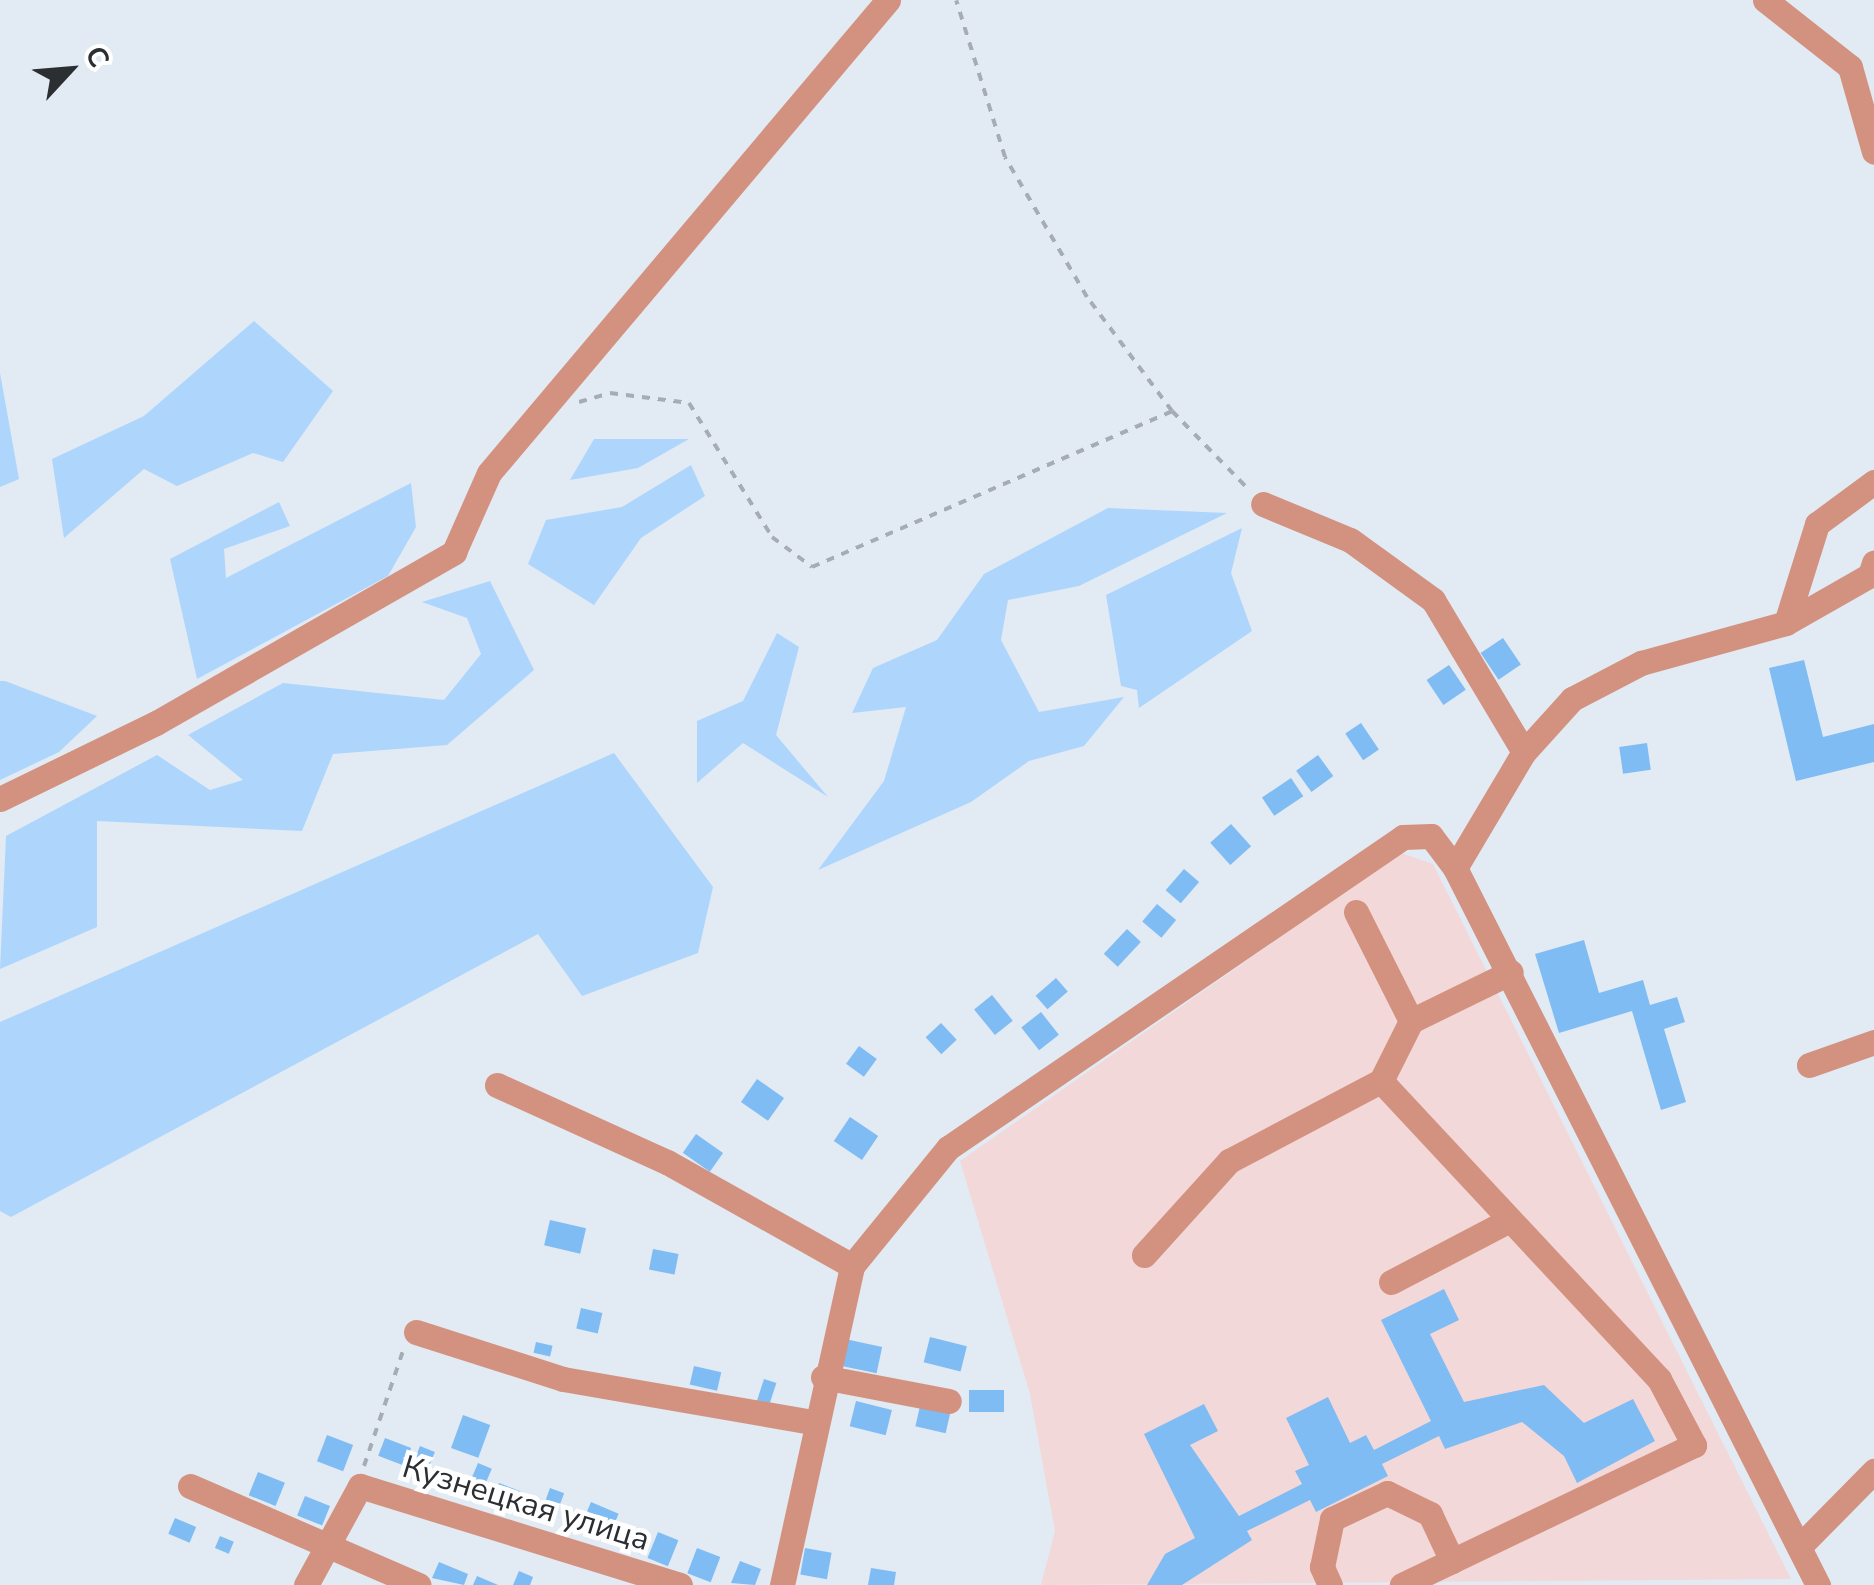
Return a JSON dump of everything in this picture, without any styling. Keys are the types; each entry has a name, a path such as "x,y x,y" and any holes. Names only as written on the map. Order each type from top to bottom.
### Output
{"street":[{"path":"0,799 156,723 454,552 488,473 888,0"},
{"path":"1765,0 1850,67 1874,152"},
{"path":"1786,623 1817,524 1874,482"},
{"path":"1262,504 1350,540 1433,600 1524,752"},
{"path":"1455,868 1524,752 1572,699 1641,663 1786,623 1870,575 1874,563"},
{"path":"782,1585 811,1422 852,1266 948,1148 1403,837 1430,836 1455,868 1511,972 1818,1585"},
{"path":"1356,912 1410,1021"},
{"path":"1144,1255 1230,1162 1381,1081 1410,1021 1511,972"},
{"path":"1809,1064 1874,1042"},
{"path":"1381,1081 1504,1223 1659,1379 1694,1444 1402,1585"},
{"path":"497,1085 668,1162 852,1266"},
{"path":"1391,1282 1504,1223"},
{"path":"416,1332 563,1379 811,1422"},
{"path":"823,1377 949,1401"},
{"path":"1799,1547 1874,1471"},
{"path":"190,1486 419,1585"},
{"name":"Кузнецкая улица","path":"306,1585 360,1486 680,1585"},
{"path":"1330,1585 1322,1566 1332,1519 1387,1492 1430,1514 1452,1561"}],"path":[{"path":"956,0 1005,157 1088,296 1172,411 1262,504"},
{"path":"575,404 610,392 689,404 772,537 812,567 1172,411"},
{"path":"360,1486 416,1332"}],"shaded area":[{"path":"254,321 333,391 283,462 253,453 177,486 144,469 64,538 52,459 144,416"},
{"path":"0,373 19,479 0,487"},
{"path":"594,439 689,439 638,468 570,480"},
{"path":"691,465 705,496 641,538 594,605 528,564 546,520 622,507"},
{"path":"411,483 416,527 388,576 197,679 170,559 279,502 290,526 224,549 226,578"},
{"path":"1108,508 1227,513 1079,586 1008,600 1001,640 1039,712 1124,697 1084,746 1029,761 971,802 818,870 884,781 906,707 852,713 873,668 937,640 984,574"},
{"path":"1242,528 1231,573 1252,631 1139,708 1137,690 1121,686 1106,595"},
{"path":"490,581 534,670 447,745 333,754 302,831 97,821 97,927 0,969 6,836 157,755 210,790 243,780 188,735 283,683 444,700 481,654 467,618 422,602"},
{"path":"777,633 799,647 776,735 828,797 743,743 697,783 697,721 743,701"},
{"path":"0,681 97,716 59,752 0,780"},
{"path":"614,753 713,887 698,953 582,996 538,934 11,1217 0,1211 0,1022"},
{"path":"1401,853 1433,864 1791,1579 1041,1585 1055,1531 1030,1394 960,1161"}],"building":[{"path":"1503,638 1521,665 1499,680 1481,653"},
{"path":"1804,660 1823,737 1874,724 1874,762 1796,781 1769,668"},
{"path":"1449,665 1466,690 1443,705 1427,680"},
{"path":"1361,723 1379,750 1363,760 1345,734"},
{"path":"1647,743 1651,770 1623,774 1619,747"},
{"path":"1318,755 1333,776 1311,792 1296,771"},
{"path":"1291,778 1303,796 1274,816 1262,798"},
{"path":"1231,824 1251,846 1230,865 1210,843"},
{"path":"1184,869 1199,882 1181,903 1166,890"},
{"path":"1157,904 1176,920 1161,938 1142,922"},
{"path":"1127,929 1141,942 1118,967 1104,954"},
{"path":"1584,940 1599,993 1643,980 1650,1005 1677,997 1685,1022 1664,1029 1686,1102 1661,1110 1632,1011 1559,1033 1535,954"},
{"path":"1056,978 1068,992 1047,1009 1036,996"},
{"path":"992,995 1013,1021 995,1035 974,1009"},
{"path":"1041,1012 1059,1035 1039,1050 1021,1027"},
{"path":"941,1023 957,1040 941,1054 926,1037"},
{"path":"859,1046 877,1059 864,1077 846,1064"},
{"path":"757,1079 784,1098 768,1121 741,1102"},
{"path":"850,1117 878,1136 862,1160 834,1141"},
{"path":"696,1134 723,1153 710,1172 683,1153"},
{"path":"550,1220 586,1228 580,1254 544,1245"},
{"path":"653,1249 679,1254 675,1275 649,1270"},
{"path":"1444,1289 1459,1320 1430,1334 1464,1402 1544,1385 1584,1423 1633,1399 1655,1441 1577,1483 1564,1456 1522,1422 1445,1449 1439,1436 1382,1464 1388,1476 1316,1512 1310,1500 1247,1531 1252,1540 1182,1585 1147,1585 1165,1554 1195,1538 1144,1434 1204,1404 1218,1431 1190,1445 1239,1516 1302,1484 1295,1471 1309,1465 1286,1418 1328,1397 1350,1443 1366,1435 1374,1450 1431,1421 1381,1320"},
{"path":"581,1308 602,1313 598,1333 576,1328"},
{"path":"930,1337 967,1346 961,1371 924,1362"},
{"path":"845,1339 882,1347 877,1373 839,1365"},
{"path":"536,1342 553,1346 550,1357 534,1353"},
{"path":"694,1366 721,1372 717,1391 690,1385"},
{"path":"764,1379 776,1383 769,1406 757,1402"},
{"path":"969,1390 1004,1390 1004,1412 969,1412"},
{"path":"856,1401 892,1410 886,1435 850,1426"},
{"path":"921,1402 951,1409 946,1433 915,1426"},
{"path":"463,1415 490,1425 478,1458 451,1448"},
{"path":"327,1435 353,1445 343,1471 317,1461"},
{"path":"385,1438 411,1448 404,1466 378,1456"},
{"path":"420,1446 435,1452 424,1478 410,1472"},
{"path":"478,1463 492,1469 482,1492 468,1486"},
{"path":"258,1472 285,1483 276,1506 249,1495"},
{"path":"499,1483 523,1492 515,1513 491,1504"},
{"path":"550,1488 564,1493 554,1521 540,1516"},
{"path":"305,1496 330,1506 322,1526 297,1515"},
{"path":"591,1502 619,1514 609,1536 582,1524"},
{"path":"175,1518 196,1527 190,1543 168,1534"},
{"path":"624,1524 648,1533 640,1554 616,1545"},
{"path":"658,1532 678,1540 668,1566 648,1558"},
{"path":"220,1536 234,1542 229,1554 215,1548"},
{"path":"697,1548 720,1557 711,1582 687,1573"},
{"path":"805,1548 832,1553 827,1579 800,1575"},
{"path":"740,1561 761,1569 755,1585 731,1583"},
{"path":"439,1562 468,1574 464,1585 432,1578"},
{"path":"871,1568 896,1572 894,1585 868,1585"},
{"path":"519,1571 533,1577 530,1585 513,1585"},
{"path":"477,1576 498,1585 473,1585"}]}
